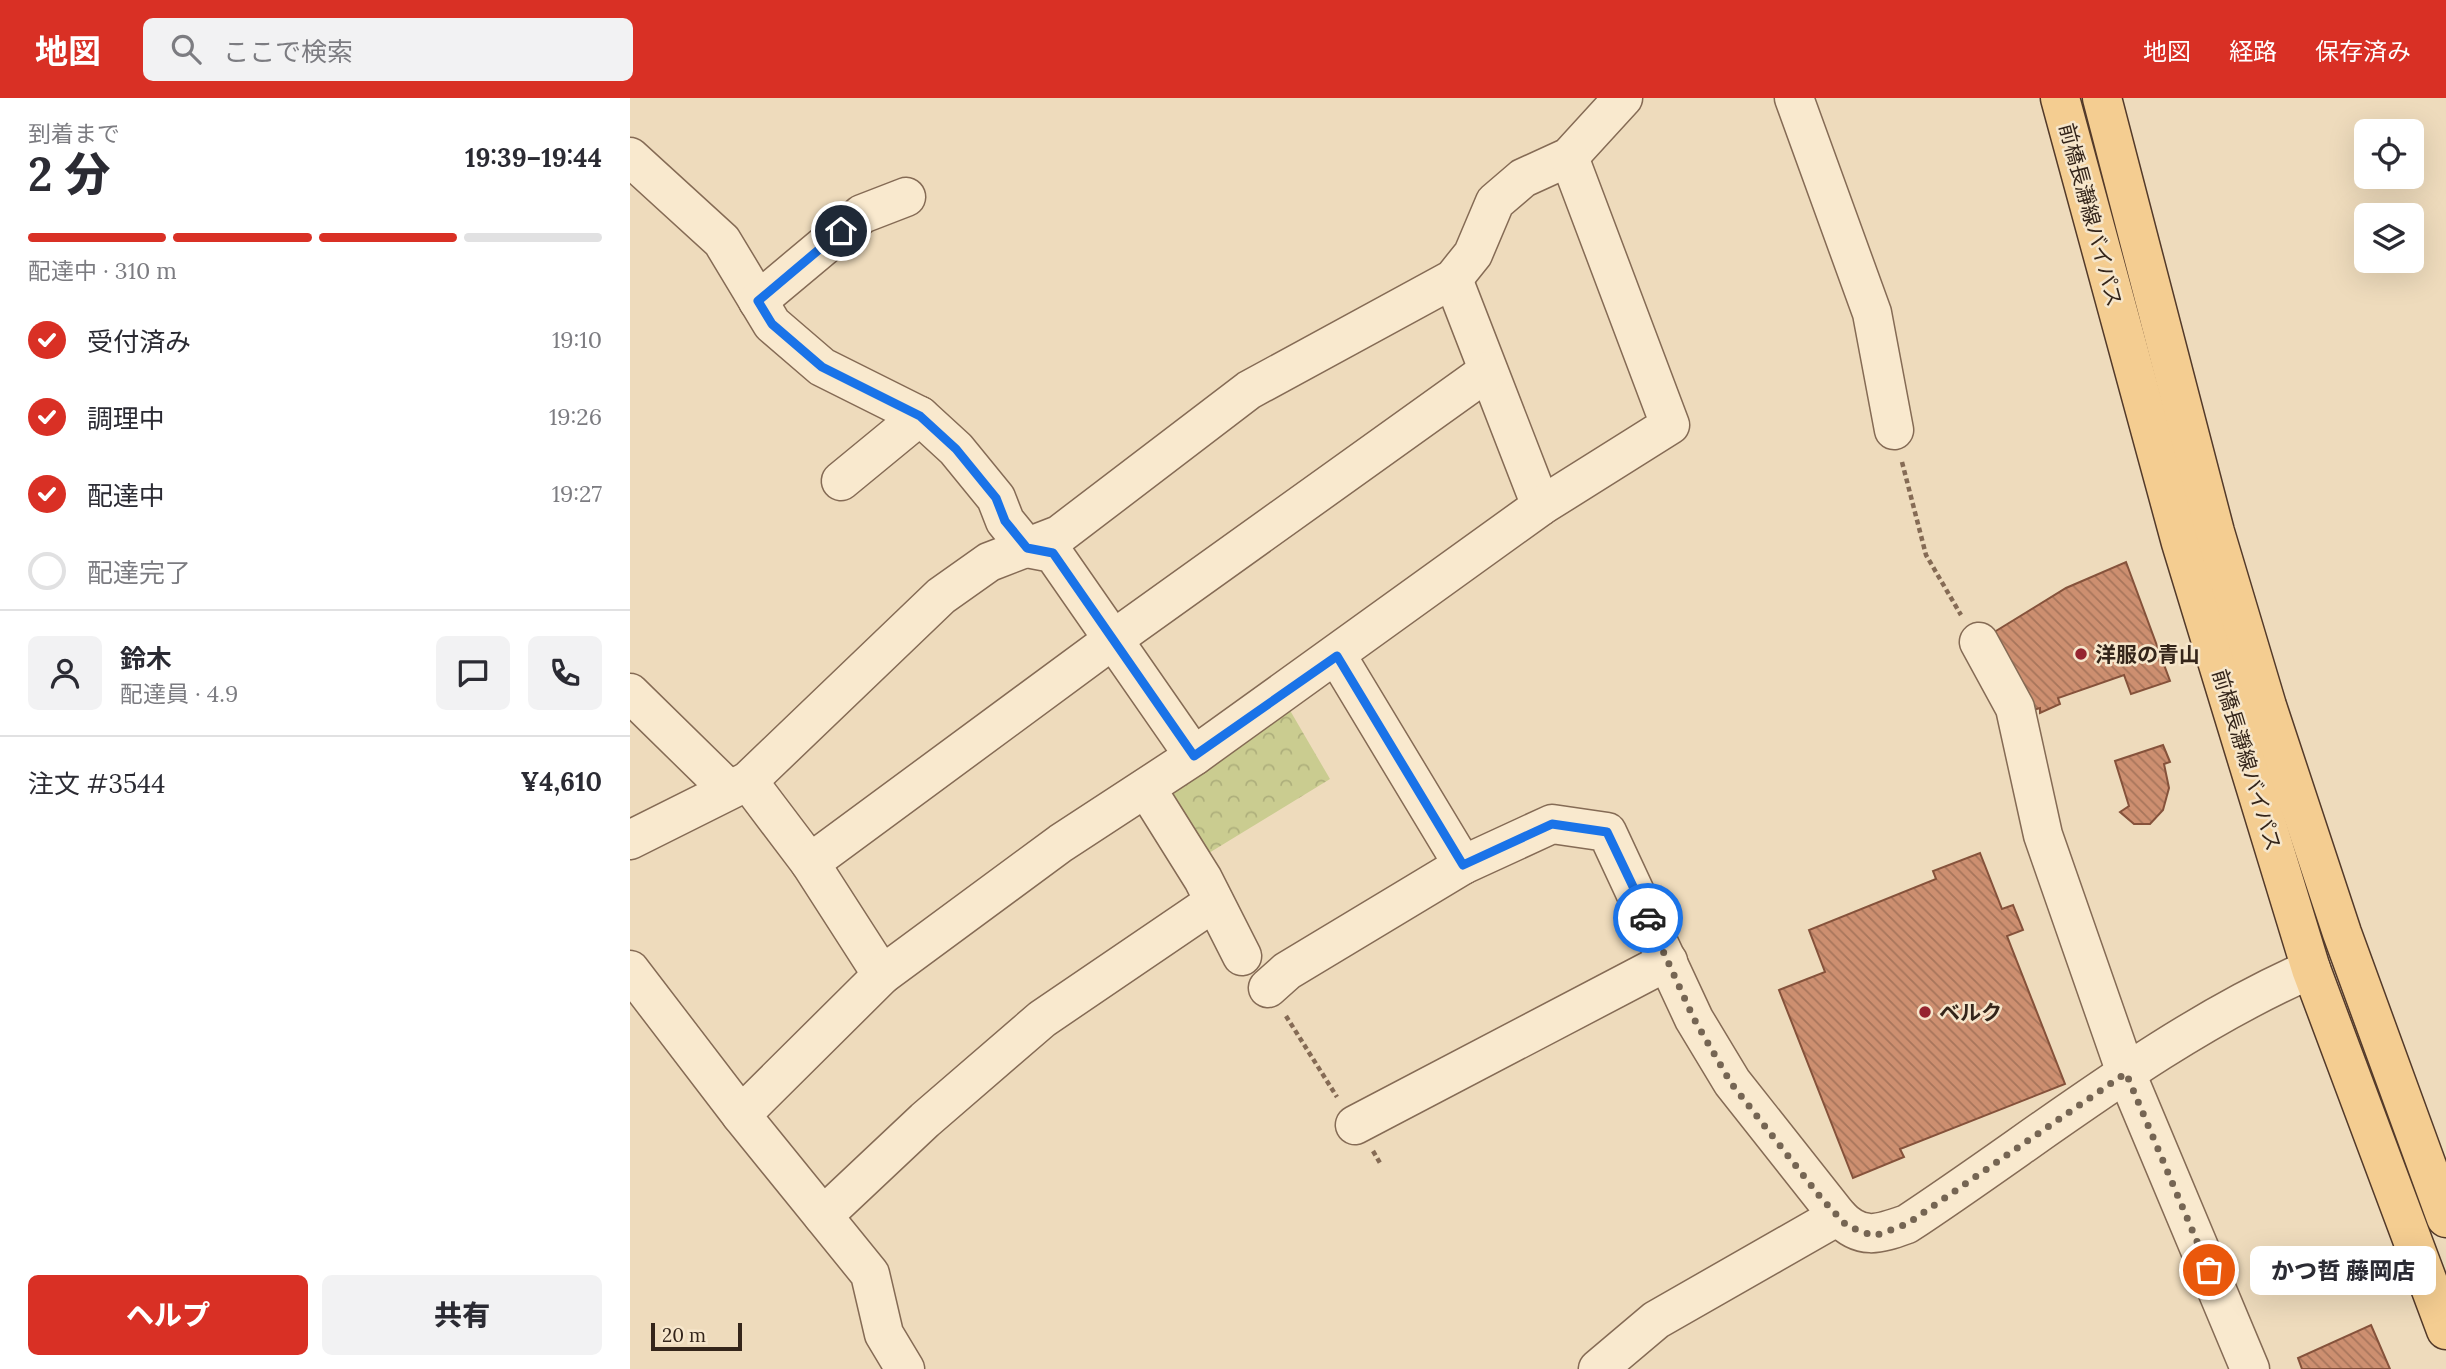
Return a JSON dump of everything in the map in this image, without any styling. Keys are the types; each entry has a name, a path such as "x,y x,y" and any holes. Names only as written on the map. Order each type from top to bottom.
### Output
{"main road":[{"name":"前橋長瀞線バイパス","path":"2060,98 2180,543 2311,969 2446,1330"},
{"name":"前橋長瀞線バイパス","path":"2102,98 2215,532 2267,706 2342,933 2446,1218"}],"street":[{"path":"630,840 738,785 941,596 989,562 1059,535 1249,390 1453,279 1473,254 1496,202 1523,177 1569,156 1623,98"},
{"path":"1794,98 1872,313 1894,430"},
{"path":"741,1115 882,975 1061,843 1194,756 1337,656 1541,506 1670,425 1569,156"},
{"path":"630,157 722,241 772,324 822,367 920,416 956,449 996,498 1005,521 1027,548 1053,553 1111,641 1194,756"},
{"path":"758,301 862,214 906,197"},
{"path":"1453,279 1541,506"},
{"path":"810,863 1111,641 1489,372"},
{"path":"841,481 920,416"},
{"path":"1979,642 2015,708 2043,835 2126,1073 2250,1369"},
{"path":"1337,656 1463,865"},
{"path":"630,693 738,785 810,863 882,975"},
{"path":"1146,788 1214,902 1242,956"},
{"path":"1268,988 1287,971 1463,865 1552,824 1607,832 1694,1019 1731,1083 1847,1226 1874,1236 1907,1224 2126,1073 2284,981 2311,969"},
{"path":"823,1216 925,1120 1042,1019 1214,902"},
{"path":"1355,1125 1668,961"},
{"path":"630,970 741,1115 870,1274 884,1334 905,1369"},
{"path":"1598,1369 1656,1320 1838,1216"}],"path":[{"path":"1894,430 1926,555 1979,642"},
{"path":"1268,988 1380,1163"}],"green space":[{"path":"1288,707 1330,779 1204,856 1169,790"}],"building":[{"name":"洋服の青山","path":"2126,562 2170,681 2131,694 2124,675 2058,698 2060,704 2040,713 2040,708 2033,710 1991,634 2066,588"},
{"path":"2163,745 2170,762 2164,764 2169,788 2163,810 2150,824 2134,824 2120,812 2129,806 2115,761"},
{"path":"1980,853 2002,909 2013,905 2023,930 2007,936 2065,1084 1900,1149 1904,1157 1853,1178 1779,990 1825,972 1809,930 1936,879 1933,871"},
{"path":"2371,1325 2390,1369 2302,1369 2298,1358"}],"way so far":[{"path":"1648,918 1694,1019 1731,1083 1821,1198 1847,1226 1874,1236 1907,1224 2126,1073 2209,1270"}],"place":[{"name":"洋服の青山","path":"2081,654"},
{"name":"ベルク","path":"1925,1012"},
{"name":"かつ哲 藤岡店","path":"2209,1270"}],"route":[{"path":"841,231 758,301 772,324 822,367 920,416 956,449 996,498 1005,521 1027,548 1053,553 1111,641 1194,756 1337,656 1463,865 1552,824 1607,832 1648,918"}]}
